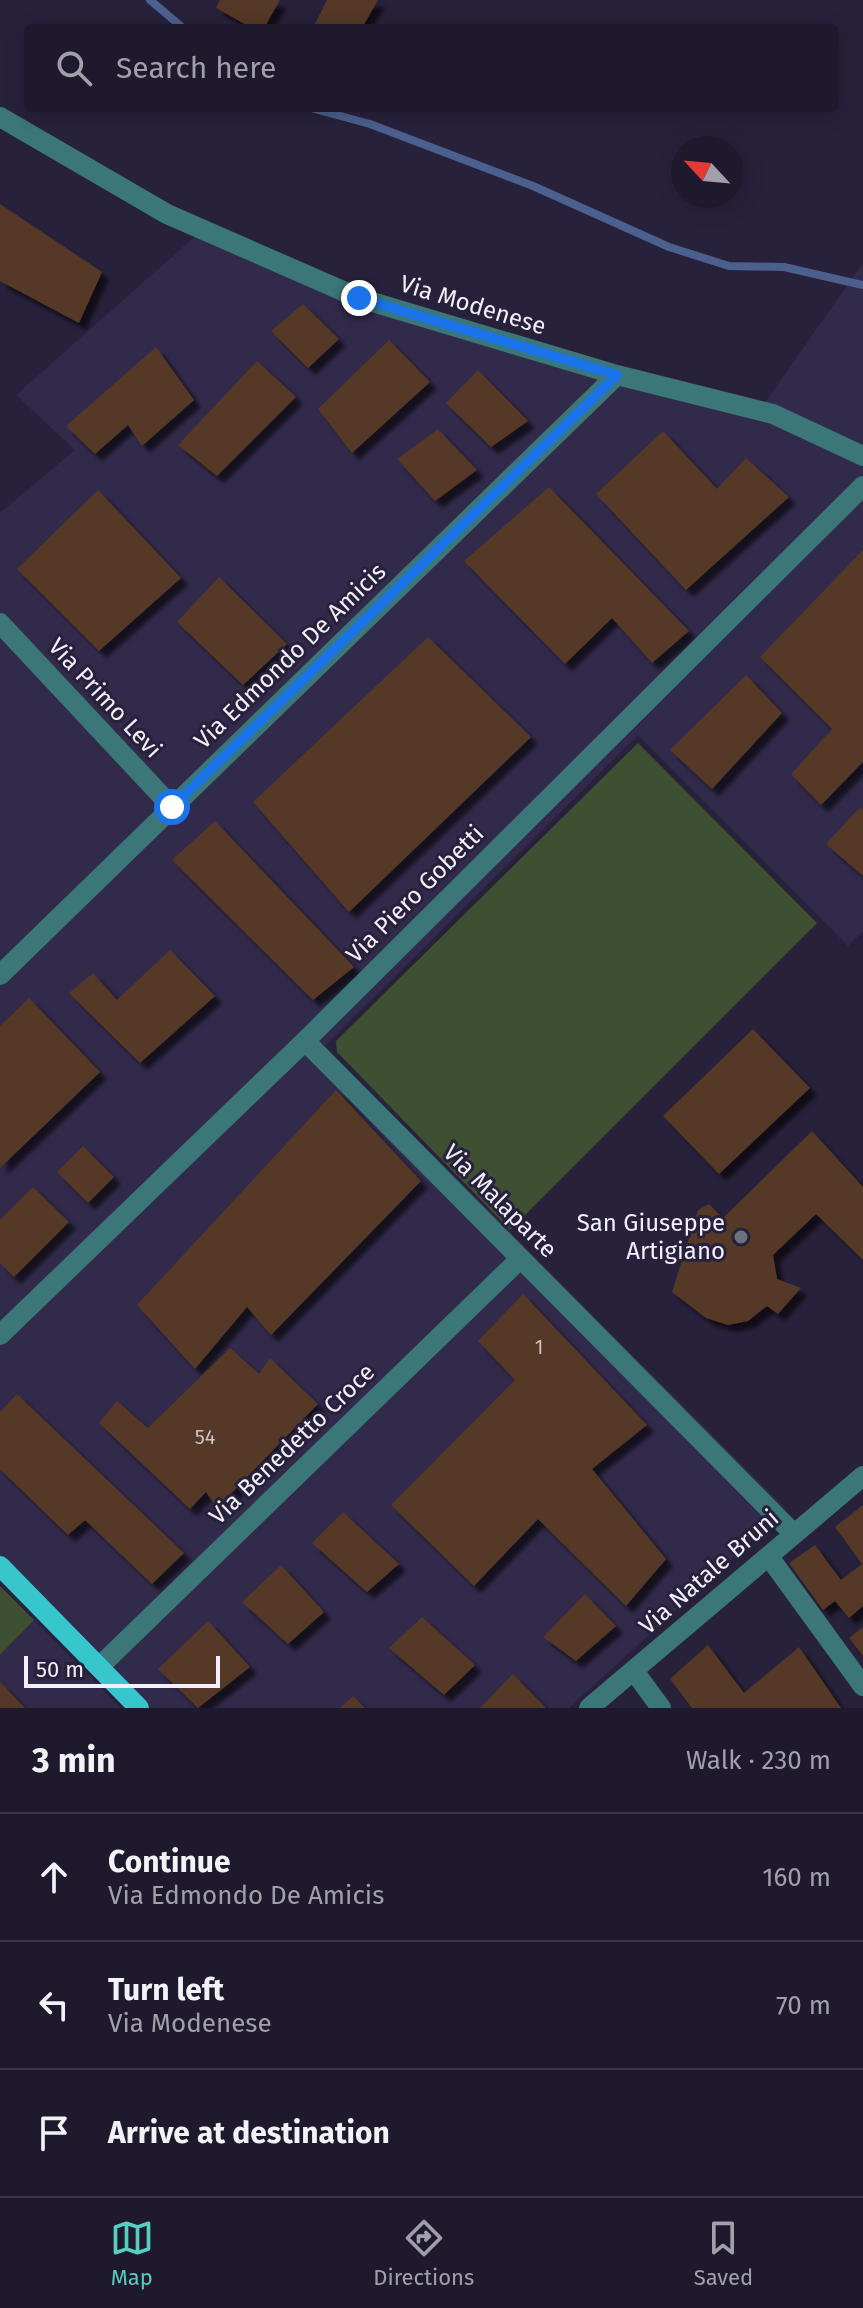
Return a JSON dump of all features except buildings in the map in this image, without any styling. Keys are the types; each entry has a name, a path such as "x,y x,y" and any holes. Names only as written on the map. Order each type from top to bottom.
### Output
{"main road":[{"path":"0,1566 139,1708"}],"street":[{"name":"Via Modenese","path":"0,117 167,214 359,298 617,375 773,414 863,456"},
{"name":"Via Edmondo De Amicis","path":"0,975 617,375"},
{"name":"Via Piero Gobetti","path":"0,1335 305,1041 863,486"},
{"name":"Via Primo Levi","path":"0,623 172,807"},
{"name":"Via Malaparte","path":"305,1041 794,1534"},
{"name":"Via Benedetto Croce","path":"99,1667 520,1259"},
{"name":"Via Natale Bruni","path":"589,1708 863,1476"},
{"path":"769,1557 863,1686"},
{"path":"634,1671 661,1708"}],"shaded area":[{"path":"200,232 504,337 759,411 863,263 863,931 848,946 638,735 325,1046 786,1509 569,1708 136,1708 0,1570 0,513 75,450 16,395"},
{"path":"34,1620 121,1708 0,1708 0,1655"}],"green space":[{"path":"638,743 817,923 510,1230 337,1052 336,1041"},
{"path":"0,1586 34,1620 0,1655"}],"waterway":[{"path":"150,0 178,24"},
{"path":"326,112 370,124 533,186 669,247 729,266 784,267 863,285"}],"place":[{"name":"San Giuseppe Artigiano","path":"741,1237"}],"route":[{"path":"172,807 617,375 359,298"}]}
